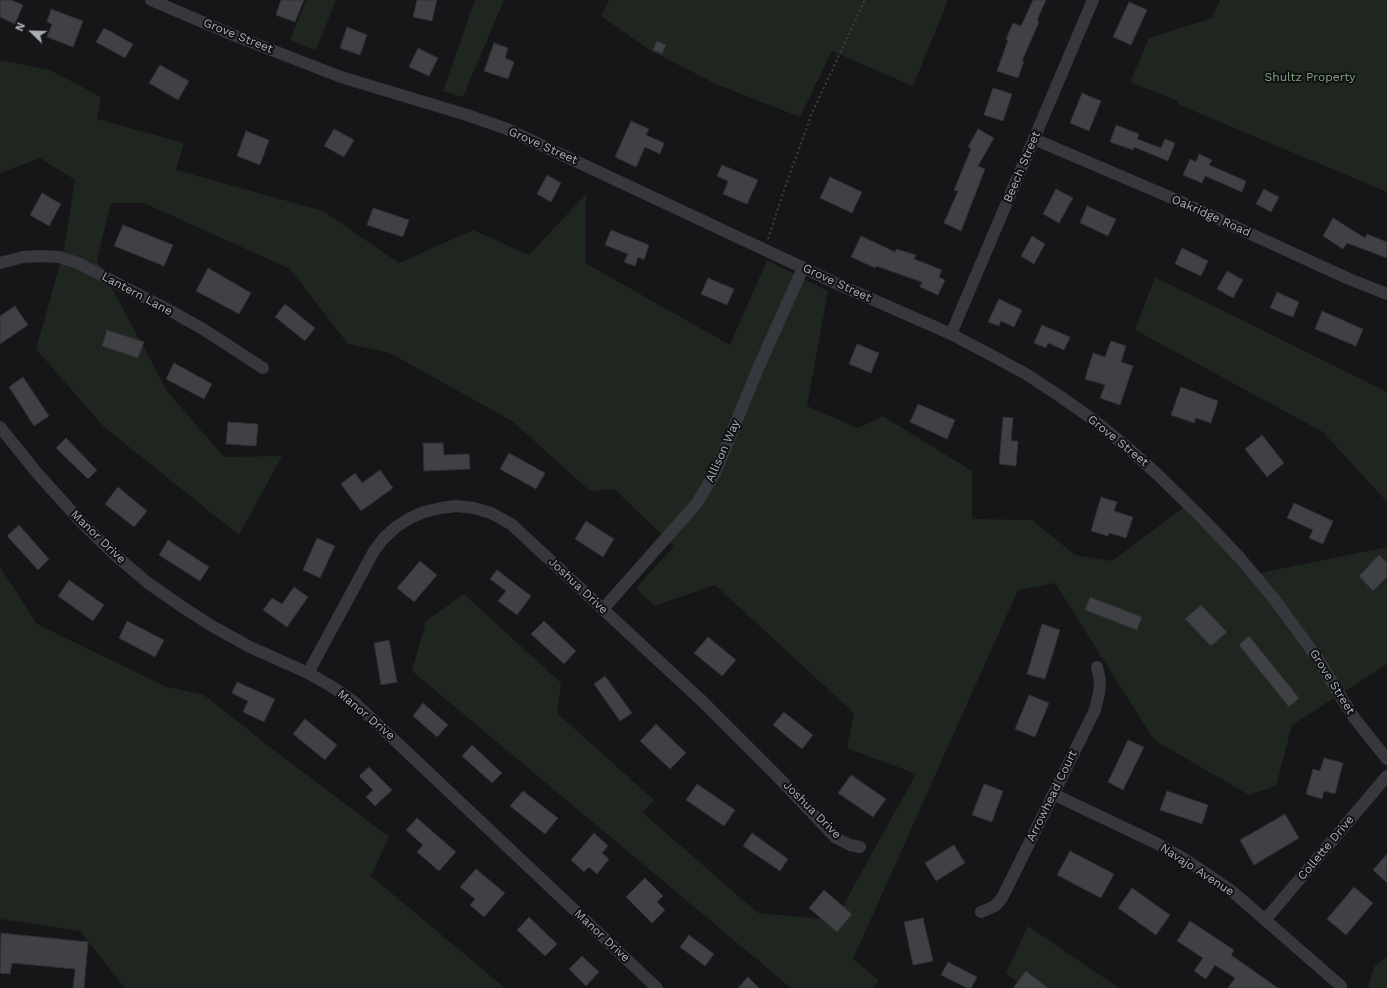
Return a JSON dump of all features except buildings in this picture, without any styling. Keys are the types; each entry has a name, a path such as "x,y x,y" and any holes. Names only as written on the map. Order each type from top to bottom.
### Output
{"street":[{"name":"Grove Street","path":"151,0 233,35 341,77 467,115 507,130 803,268 951,334 1019,371 1061,397 1095,421 1127,447 1170,486 1240,558 1275,600 1318,659 1355,719 1387,759"},
{"name":"Beech Street","path":"951,334 1093,0"},
{"name":"Oakridge Road","path":"1034,139 1179,201 1349,279 1387,294"},
{"name":"Lantern Lane","path":"0,263 23,257 41,256 59,258 78,263 185,319 263,368"},
{"name":"Allison Way","path":"603,609 697,503 711,479 803,268"},
{"name":"Manor Drive","path":"0,426 37,473 83,524 115,555 148,583 212,626 250,647 308,673 331,686 365,712 658,988"},
{"name":"Joshua Drive","path":"308,673 374,551 383,539 396,527 410,518 424,512 441,508 456,506 474,508 491,513 511,524 702,701 836,838 850,845 860,847"},
{"name":"Arrowhead Court","path":"981,912 995,906 1002,898 1096,705 1100,680 1097,667"},
{"name":"Collette Drive","path":"1265,920 1387,776"},
{"name":"Navajo Avenue","path":"1053,794 1156,843 1186,860 1233,892 1341,986"}],"path":[{"path":"764,249 812,113 865,0"}],"green space":[{"path":"306,0 336,0 316,50 290,40"},
{"path":"475,0 504,0 463,97 443,91"},
{"path":"609,0 948,0 913,86 832,51 800,117 716,84 651,51 601,16"},
{"name":"Shultz Property","path":"1220,0 1387,0 1387,192 1177,104 1178,101 1130,82 1149,38 1212,18"},
{"path":"0,60 50,70 101,97 97,119 184,143 176,170 323,211 399,263 473,230 529,255 586,194 585,263 730,345 767,260 828,291 807,406 858,428 883,416 972,471 972,519 1032,520 1075,555 1112,561 1188,504 1255,574 1387,547 1387,664 1292,725 1276,786 1249,795 1154,740 1055,583 1018,590 853,959 879,980 873,988 791,988 412,671 426,621 464,594 561,683 557,713 654,800 643,813 758,913 835,920 916,774 847,748 854,713 715,585 654,606 636,588 674,546 614,489 590,491 512,421 390,353 348,344 290,269 144,203 111,203 97,260 167,391 224,457 282,456 239,535 103,426 36,349 64,250 75,180 40,158 0,173"},
{"path":"1155,277 1387,392 1387,502 1323,432 1135,330"},
{"path":"0,567 37,624 164,686 204,695 389,837 371,876 505,988 125,988 80,931 0,919"},
{"path":"1028,926 1119,988 1025,988 1006,973"},
{"path":"1387,956 1387,988 1368,988 1374,967"}]}
